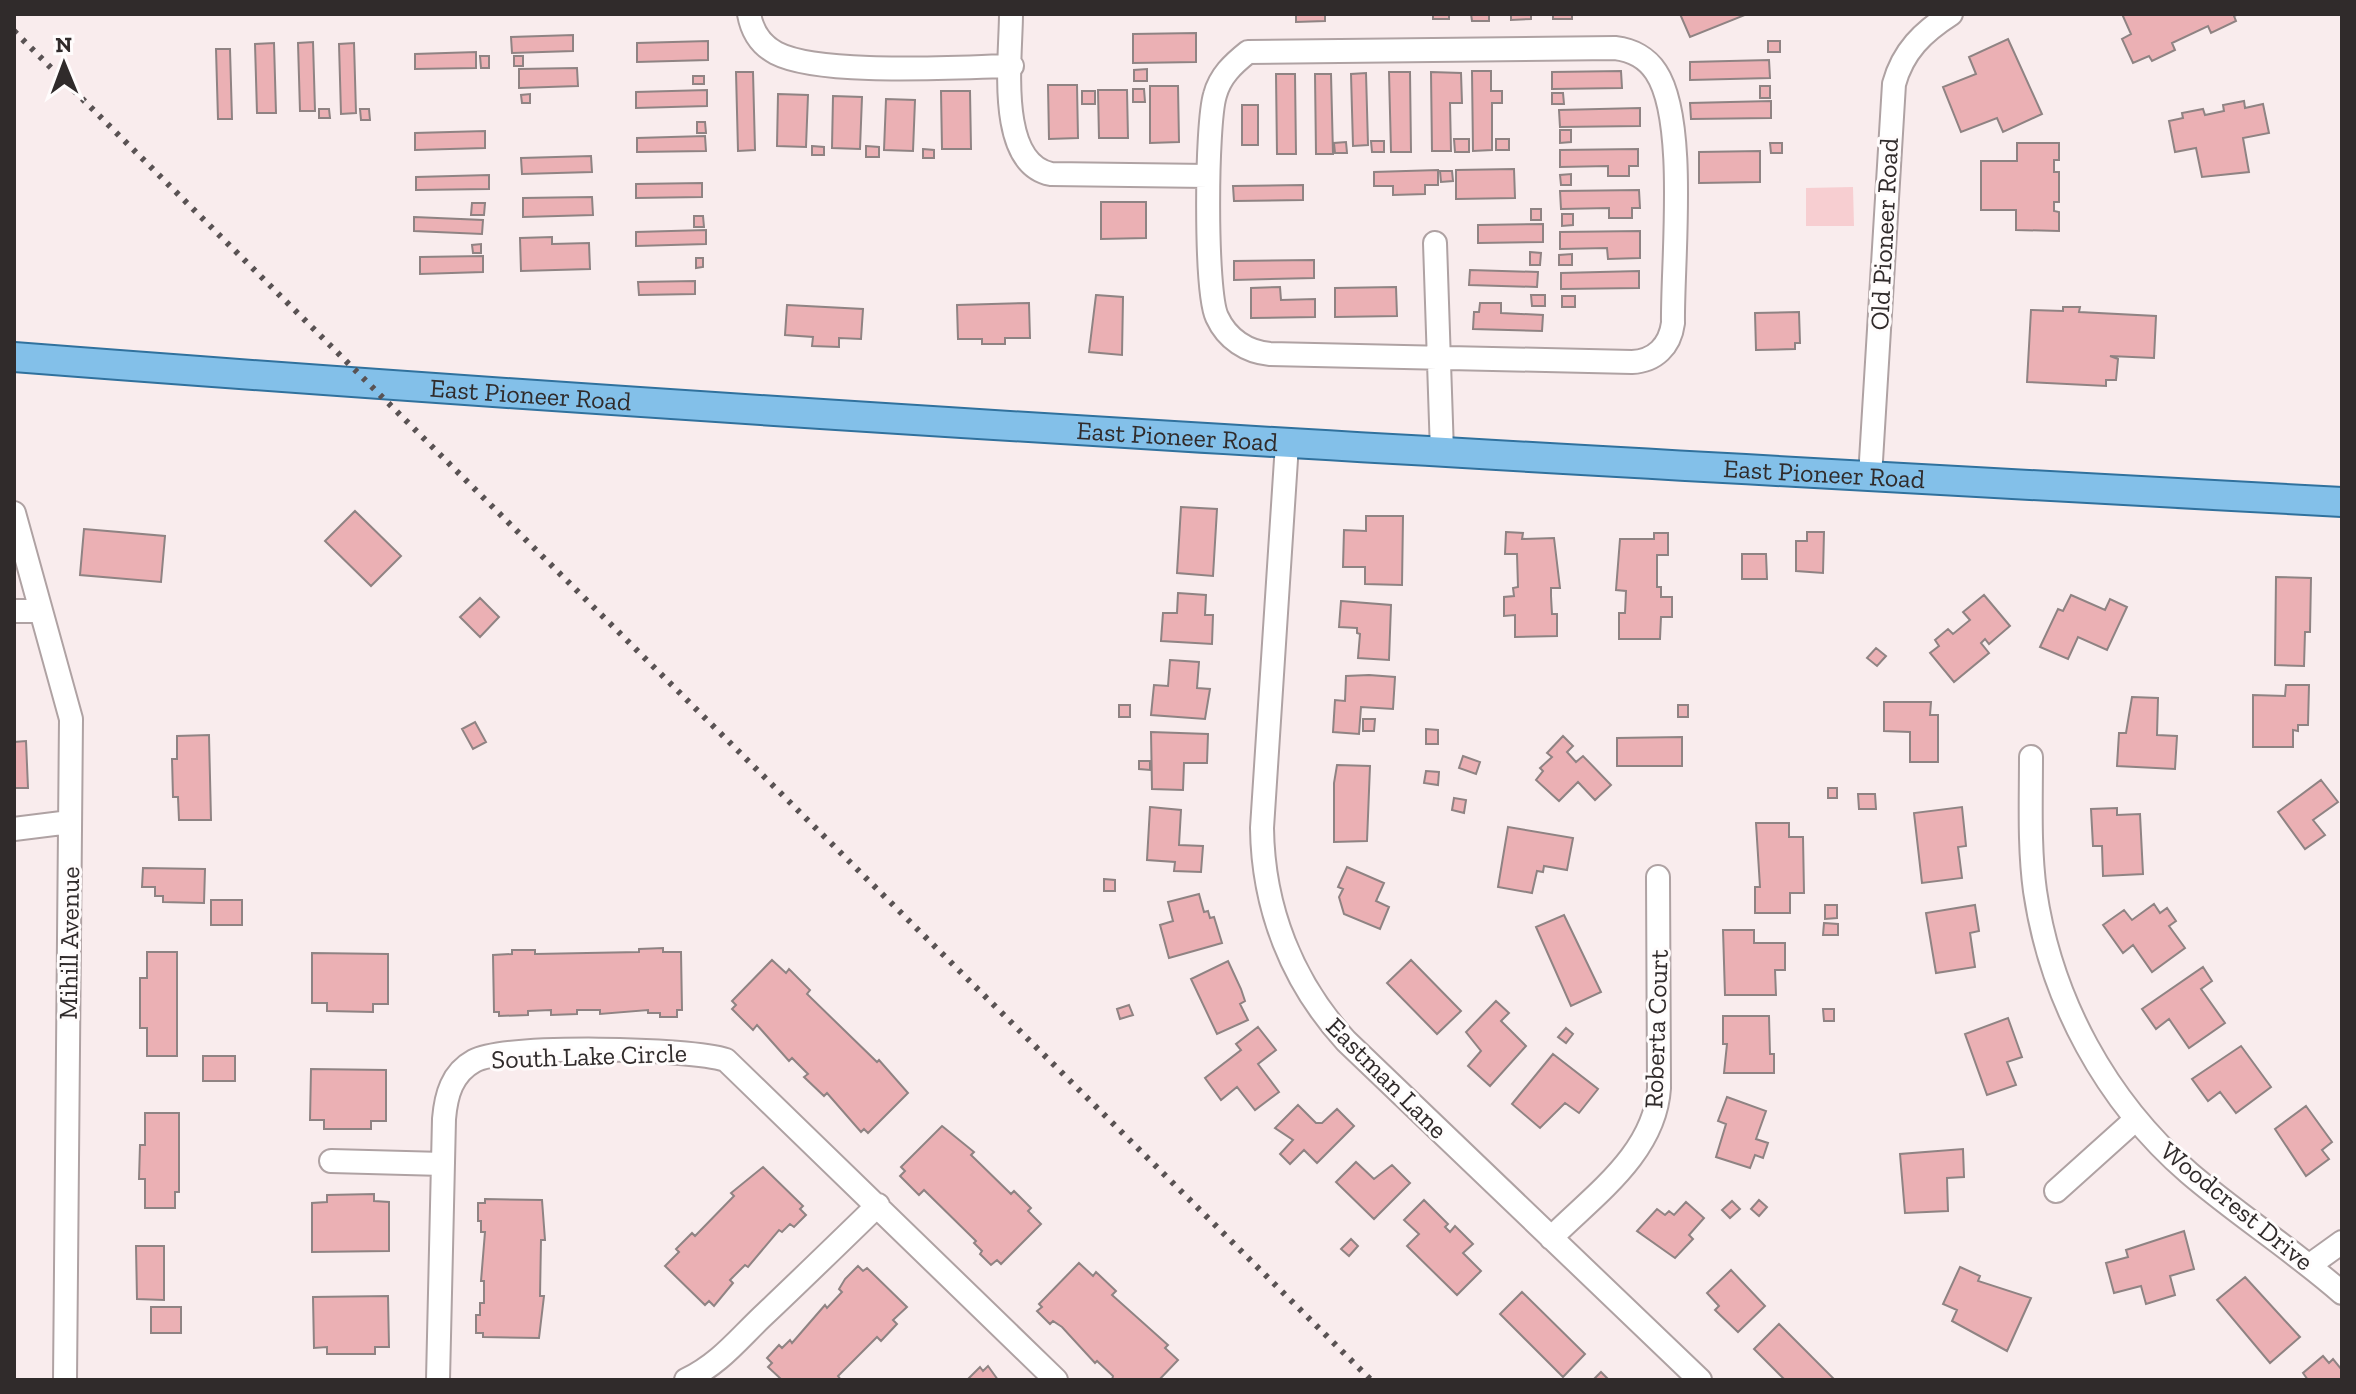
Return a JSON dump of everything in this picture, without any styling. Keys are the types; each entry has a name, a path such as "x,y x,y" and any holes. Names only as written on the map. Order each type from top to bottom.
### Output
{"main road":[{"name":"East Pioneer Road","path":"14,357 748,411 2342,502"}],"street":[{"path":"749,14 760,40 789,58 865,67 1012,66"},
{"path":"1011,14 1014,137 1022,156 1037,170 1051,174 1208,176"},
{"name":"Old Pioneer Road","path":"1870,477 1894,84 1901,64 1916,40 1951,14"},
{"path":"1615,48 1629,51 1647,61 1662,84 1670,116 1675,183 1673,323 1667,343 1652,357 1639,362 1270,354 1250,349 1232,339 1219,322 1212,303 1208,176 1216,89 1227,71 1248,52 1615,48"},
{"path":"1435,243 1442,452"},
{"name":"Eastman Lane","path":"1287,444 1262,820 1263,860 1275,917 1297,972 1335,1029 1700,1380"},
{"name":"Mihill Avenue","path":"14,513 20,560 41,611 71,719 65,1380"},
{"path":"14,611 41,611"},
{"name":"Woodcrest Drive","path":"2031,757 2033,866 2051,961 2088,1049 2135,1120 2193,1176 2342,1293"},
{"path":"14,829 70,822"},
{"name":"Roberta Court","path":"1551,1238 1636,1152 1655,1114 1659,1088 1658,877"},
{"name":"South Lake Circle","path":"438,1380 443,1164 448,1090 464,1068 475,1060 503,1054 692,1052 726,1060 1056,1380"},
{"path":"2056,1191 2135,1120"},
{"path":"331,1161 443,1164"},
{"path":"686,1380 713,1366 740,1344 761,1317 878,1205"},
{"path":"2310,1265 2342,1242"}],"shaded area":[{"path":"1853,187 1854,226 1806,226 1806,188"}],"building":[{"path":"1296,14 1325,14 1325,21 1296,22"},
{"path":"1433,14 1449,14 1449,19 1433,19"},
{"path":"1471,14 1489,14 1489,21 1472,21"},
{"path":"1511,14 1531,14 1531,19 1511,20"},
{"path":"1553,14 1572,14 1572,19 1553,19"},
{"path":"1680,14 1744,14 1745,15 1690,37"},
{"path":"2122,14 2239,14 2234,16 2236,21 2211,33 2208,26 2172,43 2175,50 2152,61 2149,56 2133,63 2122,39 2131,34"},
{"path":"1196,33 1196,62 1133,63 1133,34"},
{"path":"573,35 573,51 512,53 511,37"},
{"path":"2008,39 2042,114 2003,132 1997,118 1961,132 1943,87 1976,74 1969,57"},
{"path":"708,41 708,60 637,62 637,43"},
{"path":"1768,41 1780,41 1780,52 1768,52"},
{"path":"313,42 315,111 300,111 298,43"},
{"path":"274,43 276,113 257,113 255,44"},
{"path":"354,43 356,113 341,114 339,44"},
{"path":"216,49 230,49 232,119 218,119"},
{"path":"476,52 476,68 415,69 415,54"},
{"path":"480,56 489,56 489,68 481,68"},
{"path":"514,56 523,56 523,66 514,66"},
{"path":"1769,60 1770,78 1690,80 1690,62"},
{"path":"577,68 578,86 519,88 519,69"},
{"path":"1147,69 1147,81 1134,81 1134,70"},
{"path":"1472,71 1491,71 1491,91 1502,91 1502,103 1492,103 1492,150 1473,151"},
{"path":"1621,71 1622,88 1552,89 1552,72"},
{"path":"736,72 753,72 755,150 738,151"},
{"path":"1389,72 1410,72 1411,152 1391,152"},
{"path":"1431,72 1461,73 1462,103 1450,103 1451,151 1432,151"},
{"path":"1366,73 1368,145 1353,146 1351,74"},
{"path":"1276,74 1295,74 1296,154 1277,154"},
{"path":"1315,74 1331,74 1333,154 1316,154"},
{"path":"693,76 704,76 704,84 693,84"},
{"path":"1048,85 1077,85 1078,138 1049,139"},
{"path":"1150,86 1178,86 1179,142 1150,143"},
{"path":"1760,86 1770,86 1770,98 1760,98"},
{"path":"1133,89 1144,89 1145,102 1133,102"},
{"path":"707,90 707,106 636,108 636,92"},
{"path":"1098,90 1127,90 1128,138 1099,138"},
{"path":"941,91 970,91 971,149 942,149"},
{"path":"1082,91 1095,91 1095,104 1082,104"},
{"path":"1552,93 1563,93 1564,104 1552,104"},
{"path":"530,94 530,103 522,103 521,95"},
{"path":"778,94 808,95 806,147 777,146"},
{"path":"833,96 862,97 860,149 832,148"},
{"path":"886,99 915,100 913,151 884,150"},
{"path":"1771,101 1771,118 1691,119 1690,103"},
{"path":"2244,101 2245,108 2263,104 2269,133 2243,138 2249,172 2202,177 2196,148 2175,152 2169,121 2183,118 2182,113 2203,109 2205,115 2224,111 2223,105"},
{"path":"1242,105 1258,105 1258,145 1242,145"},
{"path":"1640,108 1640,126 1560,127 1559,110"},
{"path":"319,109 329,109 330,118 319,118"},
{"path":"360,109 369,109 370,120 361,120"},
{"path":"697,122 705,122 706,133 697,133"},
{"path":"1560,130 1571,130 1571,142 1560,143"},
{"path":"485,131 485,148 415,150 415,133"},
{"path":"705,136 706,151 637,152 637,138"},
{"path":"1454,139 1469,139 1469,152 1455,152"},
{"path":"1496,139 1509,139 1509,150 1496,150"},
{"path":"1371,141 1384,141 1384,152 1372,152"},
{"path":"1346,142 1347,153 1335,153 1334,143"},
{"path":"1770,143 1782,143 1782,153 1771,153"},
{"path":"2017,143 2059,143 2059,160 2054,160 2054,172 2059,172 2059,202 2054,202 2054,211 2059,212 2059,231 2016,230 2016,210 1981,210 1981,161 2017,161"},
{"path":"812,146 824,147 824,155 812,155"},
{"path":"866,146 879,147 879,157 866,157"},
{"path":"923,149 934,150 934,158 923,158"},
{"path":"1638,149 1638,166 1629,166 1629,176 1608,176 1608,166 1560,167 1560,150"},
{"path":"1760,151 1760,182 1699,183 1699,152"},
{"path":"591,156 592,172 522,174 521,158"},
{"path":"1514,169 1515,198 1456,199 1456,170"},
{"path":"1438,170 1438,185 1425,185 1425,194 1393,195 1393,186 1374,186 1374,172"},
{"path":"1440,171 1452,171 1453,181 1441,182"},
{"path":"1571,174 1571,185 1561,185 1560,175"},
{"path":"489,175 489,189 416,190 416,177"},
{"path":"702,183 702,197 636,198 636,184"},
{"path":"1303,185 1303,200 1234,201 1233,186"},
{"path":"1639,190 1640,208 1632,208 1632,218 1609,218 1609,208 1561,209 1560,191"},
{"path":"592,197 593,215 523,217 523,198"},
{"path":"1101,202 1146,202 1146,238 1101,239"},
{"path":"472,203 485,203 484,215 471,215"},
{"path":"1531,209 1541,209 1541,220 1531,220"},
{"path":"1562,214 1573,214 1573,225 1562,226"},
{"path":"694,216 703,216 704,227 694,227"},
{"path":"414,217 483,220 482,234 414,231"},
{"path":"1543,224 1543,242 1478,243 1478,225"},
{"path":"706,230 706,244 636,246 636,232"},
{"path":"1640,231 1640,258 1608,259 1607,248 1560,249 1560,232"},
{"path":"552,237 552,244 589,243 590,269 521,271 520,238"},
{"path":"481,244 481,253 473,253 472,245"},
{"path":"1530,252 1541,253 1540,265 1530,265"},
{"path":"1572,254 1572,265 1559,265 1559,255"},
{"path":"483,256 483,272 420,274 420,257"},
{"path":"696,258 703,258 703,267 696,268"},
{"path":"1314,260 1314,278 1234,280 1234,261"},
{"path":"1470,270 1538,272 1537,287 1469,285"},
{"path":"1639,271 1639,288 1561,289 1561,273"},
{"path":"695,281 695,294 639,295 638,282"},
{"path":"1280,287 1281,300 1315,299 1315,317 1251,318 1251,288"},
{"path":"1396,287 1397,316 1335,317 1335,288"},
{"path":"1096,295 1123,297 1122,355 1089,352"},
{"path":"1531,295 1545,295 1545,306 1532,306"},
{"path":"1562,296 1575,296 1575,307 1562,307"},
{"path":"1029,303 1030,338 1005,338 1005,344 982,344 982,339 958,339 957,305"},
{"path":"1480,303 1501,303 1501,313 1543,315 1542,331 1473,329 1474,312 1479,312"},
{"path":"787,305 863,309 861,339 839,338 839,347 812,346 813,337 785,335"},
{"path":"2063,307 2080,307 2079,312 2156,316 2154,358 2110,356 2118,359 2116,380 2106,380 2106,386 2027,382 2031,310 2063,311"},
{"path":"1799,312 1800,343 1795,343 1795,349 1756,350 1755,313"},
{"path":"1181,507 1217,509 1213,576 1177,573"},
{"path":"355,511 401,556 371,586 325,541"},
{"path":"1366,516 1403,516 1402,585 1365,584 1365,567 1343,567 1344,530 1366,531"},
{"path":"84,529 165,536 161,582 80,575"},
{"path":"1506,532 1523,533 1522,539 1554,538 1560,588 1551,588 1551,596 1552,614 1557,614 1557,636 1515,637 1515,615 1504,616 1504,597 1514,596 1513,588 1518,587 1517,554 1505,554"},
{"path":"1807,532 1824,532 1823,573 1796,571 1796,541 1807,541"},
{"path":"1654,533 1668,533 1668,555 1657,555 1657,587 1661,587 1661,597 1672,597 1672,617 1661,617 1660,639 1619,639 1619,613 1625,613 1626,591 1616,590 1620,539 1654,539"},
{"path":"1742,554 1766,554 1767,579 1742,579"},
{"path":"2276,577 2311,578 2310,632 2305,632 2304,666 2275,665"},
{"path":"1178,593 1206,595 1205,615 1213,615 1212,644 1161,641 1163,613 1177,613"},
{"path":"1984,595 2010,626 1989,644 1985,639 1981,643 1989,653 1954,682 1930,653 1939,646 1935,640 1948,629 1953,634 1970,620 1963,612"},
{"path":"2071,595 2105,610 2110,599 2127,607 2107,650 2078,637 2068,659 2040,647 2058,609 2063,611"},
{"path":"480,598 499,617 480,637 460,617"},
{"path":"1341,601 1391,605 1389,660 1358,658 1360,634 1357,628 1339,627"},
{"path":"1876,648 1886,656 1877,666 1867,658"},
{"path":"1170,660 1199,662 1197,688 1210,689 1205,719 1151,715 1154,685 1168,686"},
{"path":"1346,676 1395,677 1393,709 1361,707 1359,734 1333,732 1335,700 1345,701"},
{"path":"2286,685 2309,685 2308,725 2298,725 2298,731 2293,730 2293,747 2253,747 2253,695 2285,696"},
{"path":"2132,697 2158,698 2157,735 2177,736 2175,769 2117,766 2119,733 2126,733"},
{"path":"1884,702 1931,702 1930,715 1938,715 1938,762 1910,762 1910,732 1884,731"},
{"path":"1119,705 1130,705 1130,717 1119,717"},
{"path":"1678,705 1688,705 1688,717 1678,717"},
{"path":"1363,719 1375,719 1374,731 1363,731"},
{"path":"475,722 486,742 473,749 462,729"},
{"path":"1426,729 1438,730 1438,744 1426,744"},
{"path":"1151,732 1208,734 1207,763 1184,763 1183,790 1152,789"},
{"path":"209,735 211,820 179,820 178,797 173,797 172,759 177,759 177,736"},
{"path":"1563,736 1573,746 1567,752 1576,762 1583,756 1611,785 1595,800 1578,782 1559,801 1536,780 1543,771 1540,768 1552,757 1547,753"},
{"path":"1682,737 1682,766 1617,766 1617,738"},
{"path":"26,741 28,788 14,788 14,742"},
{"path":"1463,756 1480,762 1476,774 1459,768"},
{"path":"1139,761 1150,761 1150,770 1139,769"},
{"path":"1337,765 1370,766 1367,841 1334,842"},
{"path":"1426,771 1439,772 1438,785 1424,783"},
{"path":"2321,780 2338,802 2313,820 2325,835 2305,849 2278,812"},
{"path":"1828,788 1837,788 1837,798 1828,798"},
{"path":"1858,794 1875,794 1876,809 1859,809"},
{"path":"1454,798 1466,800 1464,813 1452,810"},
{"path":"1150,807 1181,810 1179,845 1203,846 1201,872 1174,871 1175,862 1147,860"},
{"path":"1962,807 1966,846 1958,847 1962,878 1922,883 1914,813"},
{"path":"2117,808 2117,815 2140,814 2143,874 2103,876 2102,846 2093,846 2091,809"},
{"path":"1756,823 1789,823 1789,837 1803,837 1804,893 1790,893 1790,913 1755,913 1755,887 1760,887"},
{"path":"1508,827 1573,838 1567,870 1544,866 1543,872 1537,871 1532,893 1498,887"},
{"path":"1347,867 1384,883 1376,901 1389,907 1380,929 1344,914 1339,897 1343,889 1338,887"},
{"path":"143,868 205,869 204,903 163,902 163,896 155,896 155,887 142,887"},
{"path":"1104,879 1115,880 1115,891 1104,891"},
{"path":"1199,894 1204,912 1208,911 1210,918 1214,917 1222,943 1169,958 1160,925 1173,921 1168,902"},
{"path":"211,900 242,900 242,925 211,925"},
{"path":"2154,904 2160,913 2167,908 2176,921 2169,926 2185,948 2152,972 2133,945 2123,953 2103,925 2124,910 2132,920"},
{"path":"1825,905 1837,905 1837,918 1825,919"},
{"path":"1975,905 1979,931 1970,933 1975,967 1936,973 1926,913"},
{"path":"1564,915 1601,992 1571,1006 1536,927"},
{"path":"1824,923 1838,924 1838,935 1823,935"},
{"path":"1723,930 1754,930 1754,943 1785,943 1785,970 1775,970 1776,995 1725,995"},
{"path":"663,948 663,952 681,952 682,1010 677,1010 677,1017 660,1017 660,1013 648,1013 648,1010 600,1014 600,1010 577,1010 577,1014 551,1015 551,1010 499,1016 499,1012 494,1012 493,955 512,954 512,950 535,950 535,954 639,952 639,949"},
{"path":"147,952 177,952 177,1056 147,1056 147,1028 140,1028 140,978 147,978"},
{"path":"312,953 388,954 388,1004 373,1004 373,1012 327,1011 327,1003 312,1003"},
{"path":"772,960 786,973 789,969 810,990 807,994 877,1062 879,1060 908,1093 868,1133 864,1129 861,1132 827,1093 824,1096 804,1077 808,1074 792,1058 789,1061 757,1025 753,1030 732,1009 736,1005 732,1001"},
{"path":"1411,960 1461,1011 1437,1034 1387,983"},
{"path":"1228,961 1241,989 1245,1001 1240,1004 1248,1020 1217,1034 1191,979"},
{"path":"2203,967 2212,981 2201,989 2225,1023 2189,1048 2169,1019 2156,1029 2142,1009"},
{"path":"1496,1001 1509,1013 1501,1021 1526,1046 1490,1086 1468,1066 1481,1051 1466,1032"},
{"path":"1129,1005 1133,1015 1120,1019 1117,1009"},
{"path":"1823,1009 1834,1009 1834,1021 1824,1021"},
{"path":"1723,1016 1769,1016 1774,1073 1724,1073 1727,1044 1723,1044"},
{"path":"2008,1018 2022,1057 2007,1062 2016,1085 1987,1095 1965,1034"},
{"path":"1258,1027 1276,1050 1258,1064 1279,1092 1255,1110 1237,1087 1221,1100 1205,1078 1241,1050 1236,1044"},
{"path":"1566,1028 1573,1034 1566,1043 1558,1037"},
{"path":"2241,1046 2271,1087 2236,1113 2220,1092 2208,1101 2192,1079"},
{"path":"1553,1054 1598,1089 1579,1113 1565,1103 1540,1128 1512,1104"},
{"path":"203,1056 235,1056 235,1081 203,1081"},
{"path":"311,1069 386,1070 386,1121 371,1121 371,1129 324,1129 324,1120 310,1120"},
{"path":"1727,1097 1766,1111 1756,1139 1768,1143 1763,1158 1755,1155 1750,1168 1716,1157 1726,1124 1718,1121"},
{"path":"1298,1105 1316,1123 1322,1123 1337,1109 1354,1126 1317,1163 1304,1150 1290,1164 1280,1154 1293,1140 1275,1128"},
{"path":"2306,1106 2332,1142 2322,1150 2329,1159 2306,1176 2275,1129"},
{"path":"145,1113 179,1113 179,1192 175,1192 175,1208 145,1208 145,1179 139,1179 140,1145 145,1145"},
{"path":"942,1126 974,1152 971,1155 1011,1194 1014,1191 1041,1224 1001,1264 997,1260 991,1265 980,1254 982,1251 974,1243 976,1241 924,1190 919,1195 900,1176 905,1171 901,1167"},
{"path":"1963,1149 1964,1177 1947,1178 1948,1211 1905,1213 1900,1154"},
{"path":"1356,1162 1374,1179 1392,1165 1410,1183 1374,1219 1336,1182"},
{"path":"763,1167 803,1206 800,1209 806,1215 794,1227 790,1224 782,1232 779,1230 748,1267 745,1265 730,1280 733,1283 714,1306 709,1301 705,1305 665,1266 679,1252 676,1249 692,1233 695,1236 734,1196 731,1193"},
{"path":"374,1194 374,1201 389,1202 389,1251 312,1252 312,1203 327,1202 327,1195"},
{"path":"485,1199 542,1200 545,1240 541,1240 540,1296 544,1296 539,1338 483,1337 483,1333 476,1333 476,1315 480,1315 480,1303 484,1303 484,1281 481,1281 485,1232 481,1232 481,1221 478,1221 478,1203 485,1203"},
{"path":"1424,1200 1448,1224 1445,1227 1450,1232 1455,1226 1473,1244 1463,1253 1481,1271 1457,1295 1407,1246 1419,1234 1404,1220"},
{"path":"1759,1200 1767,1207 1759,1216 1751,1209"},
{"path":"1732,1201 1740,1209 1730,1218 1722,1210"},
{"path":"1686,1202 1704,1218 1689,1235 1693,1239 1675,1258 1637,1231 1657,1209 1665,1215 1669,1211 1674,1215"},
{"path":"2184,1231 2194,1269 2170,1276 2175,1295 2146,1304 2141,1286 2114,1293 2106,1263 2128,1257 2126,1250"},
{"path":"1351,1239 1358,1246 1349,1256 1341,1249"},
{"path":"136,1246 164,1246 164,1300 137,1299"},
{"path":"1079,1263 1093,1276 1096,1272 1116,1291 1112,1295 1168,1345 1165,1348 1178,1360 1159,1380 1112,1380 1113,1376 1097,1361 1095,1363 1062,1327 1053,1321 1050,1324 1037,1311 1042,1307 1039,1304"},
{"path":"858,1266 863,1271 867,1268 907,1307 893,1320 897,1324 881,1341 877,1337 838,1376 841,1380 782,1380 768,1367 772,1363 767,1358 779,1345 782,1348 790,1340 792,1343 825,1305 827,1308 842,1292 839,1289 845,1279"},
{"path":"1960,1267 1980,1276 1978,1281 2031,1298 2007,1351 1952,1321 1957,1310 1943,1304"},
{"path":"1731,1270 1765,1306 1738,1332 1715,1310 1719,1306 1707,1293"},
{"path":"2245,1277 2300,1337 2270,1363 2217,1300"},
{"path":"1522,1292 1585,1354 1563,1377 1500,1314"},
{"path":"388,1296 389,1347 375,1347 375,1354 327,1354 327,1347 314,1348 313,1297"},
{"path":"151,1307 181,1307 181,1333 151,1333"},
{"path":"1779,1324 1833,1378 1785,1380 1754,1349"},
{"path":"2323,1356 2329,1363 2333,1359 2342,1370 2342,1380 2308,1380 2303,1373"},
{"path":"988,1366 998,1380 967,1380 980,1367 983,1371"},
{"path":"1601,1372 1609,1380 1593,1380"}],"railway":[{"path":"14,31 1371,1380"}]}
